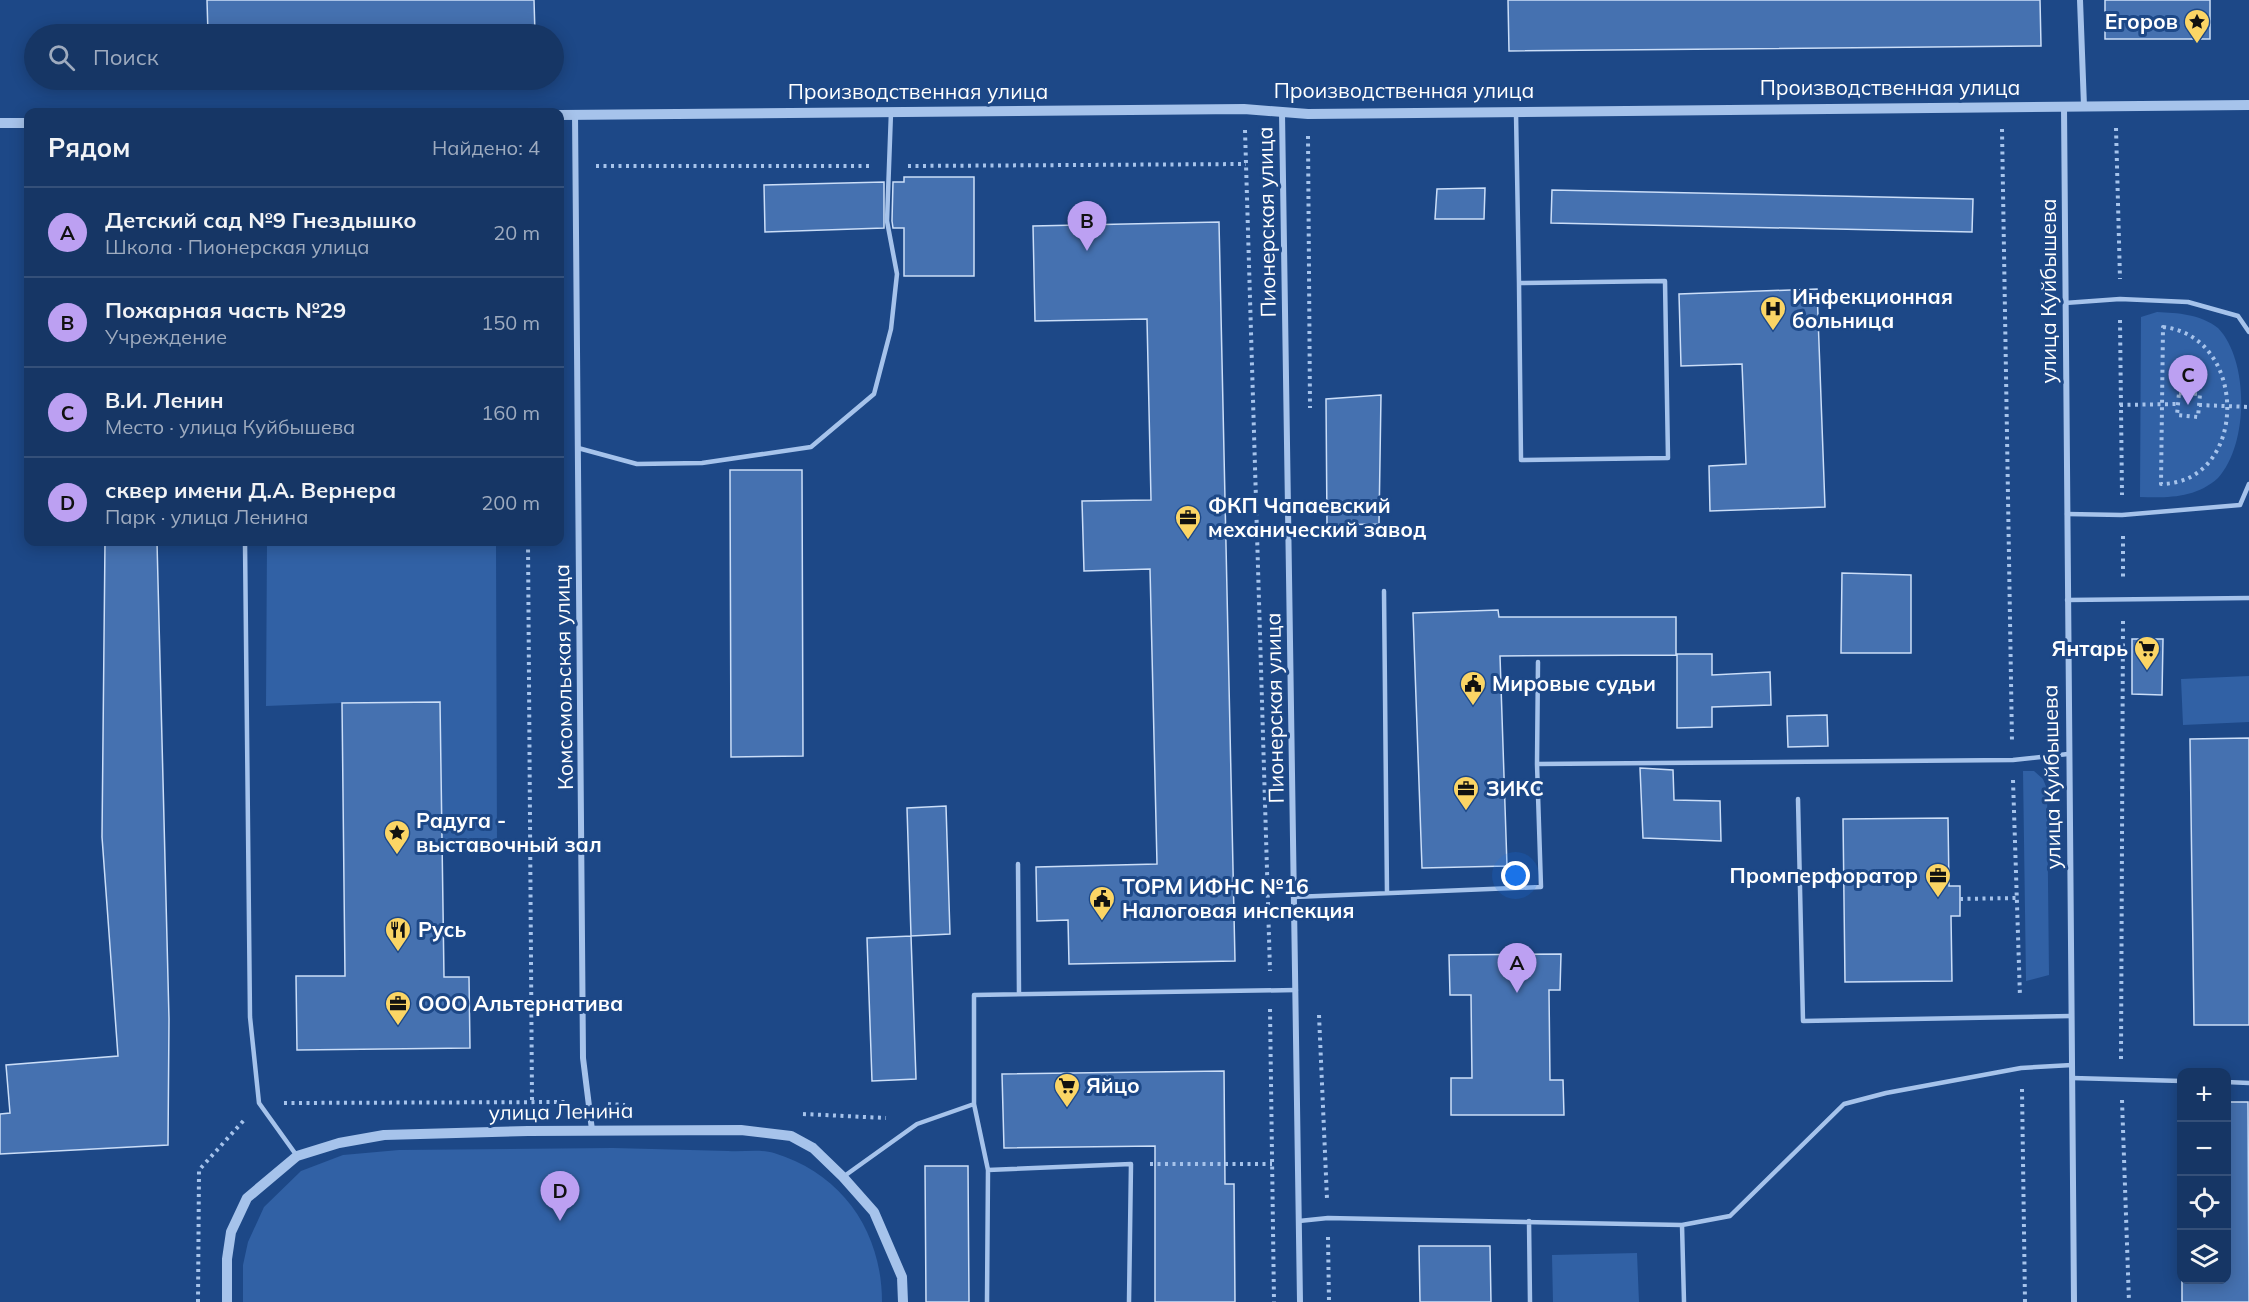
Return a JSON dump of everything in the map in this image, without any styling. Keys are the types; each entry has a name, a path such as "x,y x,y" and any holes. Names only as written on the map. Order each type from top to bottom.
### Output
{"street":[{"path":"2080,0 2084,106"},
{"name":"Производственная улица","path":"564,115 1244,109 1308,114 1516,110 2249,105"},
{"name":"улица Куйбышева","path":"2064,107 2074,1302"},
{"name":"Пионерская улица","path":"1282,113 1300,1302"},
{"name":"Комсомольская улица","path":"575,114 583,1058 592,1130"},
{"path":"0,123 24,123"},
{"name":"улица Ленина","path":"227,1302 227,1260 231,1232 247,1198 297,1156 339,1143 384,1135 592,1130 741,1130 791,1136 813,1148 874,1212 902,1277 903,1302"}],"lane":[{"path":"1516,110 1521,460 1668,458 1665,281 1519,283"},
{"path":"578,448 637,464 702,463 811,447 874,394 891,329 897,274 887,221 891,112"},
{"path":"2065,303 2120,299 2188,302 2238,316 2249,332"},
{"path":"2067,514 2122,514 2240,505 2249,484"},
{"path":"245,546 250,1017 259,1103 297,1156"},
{"path":"1384,591 1387,893"},
{"path":"2067,600 2249,598"},
{"path":"1294,897 1540,887 1537,764 1538,662"},
{"path":"1537,764 2013,760 2068,754"},
{"path":"1798,799 1803,1021 2071,1016"},
{"path":"1018,864 1019,994"},
{"path":"987,1302 988,1170 974,1104 974,995 1296,990"},
{"path":"1299,1221 1328,1218 1682,1225 1730,1216 1844,1104 1886,1093 2021,1068 2072,1065"},
{"path":"2072,1078 2177,1081"},
{"path":"2231,1082 2249,1083"},
{"path":"843,1177 917,1124 974,1104"},
{"path":"988,1170 1131,1164 1129,1302"},
{"path":"1529,1221 1530,1302"},
{"path":"1682,1225 1684,1302"}],"path":[{"path":"2115,106 2120,299 2123,599 2121,1080 2129,1302"},
{"path":"2002,107 2013,760"},
{"path":"1244,109 1270,991 1270,1164 1274,1302"},
{"path":"1308,114 1310,410"},
{"path":"2163,327 2178,328 2198,339 2218,358 2228,386 2230,406 2224,445 2202,470 2183,481 2161,484 2163,327"},
{"path":"2179,393 2200,394 2199,405 2198,417 2177,415 2179,393"},
{"path":"2120,405 2178,404"},
{"path":"2199,405 2249,407"},
{"path":"528,546 532,1100"},
{"path":"1960,899 2018,898"},
{"path":"1319,1003 1328,1218 1329,1302"},
{"path":"1131,1164 1299,1165"}],"shaded area":[{"path":"2157,312 2196,317 2218,328 2228,342 2240,381 2240,424 2228,463 2218,478 2209,485 2181,495 2140,497 2141,317"},
{"path":"267,546 496,546 497,850 442,854 342,703 266,706"},
{"path":"2249,676 2249,722 2183,725 2181,679"},
{"path":"2023,771 2034,771 2043,779 2047,789 2049,975 2026,981"},
{"path":"613,1148 763,1151 798,1163 820,1175 854,1209 866,1230 875,1252 882,1302 243,1302 243,1265 248,1242 264,1207 301,1171 343,1155 399,1150"},
{"path":"1637,1253 1639,1302 1553,1302 1552,1255"}],"building":[{"path":"207,0 534,0 535,24 208,24"},
{"path":"1508,0 2040,0 2041,46 1509,51"},
{"path":"2105,0 2210,0 2210,39 2105,39"},
{"path":"904,177 974,177 974,276 904,276 904,228 893,228 892,221 893,182 904,182"},
{"path":"884,182 884,228 765,232 764,185"},
{"path":"1485,188 1484,219 1435,219 1437,189"},
{"path":"1552,190 1973,199 1972,232 1551,223"},
{"path":"1219,222 1235,961 1069,964 1068,920 1037,921 1036,867 1157,864 1150,569 1084,571 1082,501 1151,500 1147,319 1035,321 1033,226"},
{"path":"1817,289 1825,507 1710,511 1709,466 1746,464 1742,364 1681,366 1679,294"},
{"path":"1381,395 1379,524 1327,525 1326,399"},
{"path":"730,470 802,470 803,756 731,757"},
{"path":"105,546 157,546 169,1019 168,1145 0,1154 0,1114 10,1113 6,1065 118,1056 102,837"},
{"path":"1842,573 1911,575 1911,653 1841,653"},
{"path":"1498,610 1499,617 1676,617 1676,655 1500,656 1507,866 1422,868 1413,613"},
{"path":"2132,639 2163,639 2162,695 2132,694"},
{"path":"1677,654 1712,654 1712,675 1770,672 1771,705 1712,707 1712,727 1677,728"},
{"path":"440,702 444,977 469,977 470,1048 297,1050 296,976 345,976 342,703"},
{"path":"1827,715 1828,746 1788,747 1787,716"},
{"path":"2249,738 2249,1025 2194,1025 2190,739"},
{"path":"1640,768 1673,770 1674,800 1720,801 1721,841 1643,838"},
{"path":"946,806 950,934 911,936 907,808"},
{"path":"1948,818 1949,886 1960,886 1960,916 1951,916 1952,981 1845,982 1843,819"},
{"path":"911,936 916,1079 872,1081 867,938"},
{"path":"1561,954 1560,990 1549,990 1550,1080 1563,1080 1564,1115 1451,1115 1451,1078 1472,1078 1471,995 1450,995 1449,955"},
{"path":"1224,1071 1225,1184 1234,1184 1235,1302 1155,1302 1155,1146 1004,1148 1002,1074"},
{"path":"2231,1102 2248,1102 2249,1302 2182,1302 2182,1284 2231,1284"},
{"path":"925,1166 968,1166 969,1302 926,1302"},
{"path":"1419,1246 1490,1246 1491,1302 1420,1302"}],"place":[{"name":"Егоров","path":"2197,45"},
{"name":"Пожарная часть №29","path":"1087,251"},
{"name":"Инфекционная больница","path":"1773,332"},
{"name":"В.И. Ленин","path":"2188,405"},
{"name":"ФКП Чапаевский механический завод","path":"1188,541"},
{"name":"Янтарь","path":"2147,672"},
{"name":"Мировые судьи","path":"1473,707"},
{"name":"ЗИКС","path":"1466,812"},
{"name":"Радуга - выставочный зал","path":"397,856"},
{"name":"Промперфоратор","path":"1938,899"},
{"name":"ТОРМ ИФНС №16 Налоговая инспекция","path":"1102,922"},
{"name":"Русь","path":"398,953"},
{"name":"Детский сад №9 Гнездышко","path":"1517,993"},
{"name":"ООО Альтернатива","path":"398,1027"},
{"name":"Яйцо","path":"1067,1109"},
{"name":"сквер имени Д.А. Вернера","path":"560,1221"}]}
